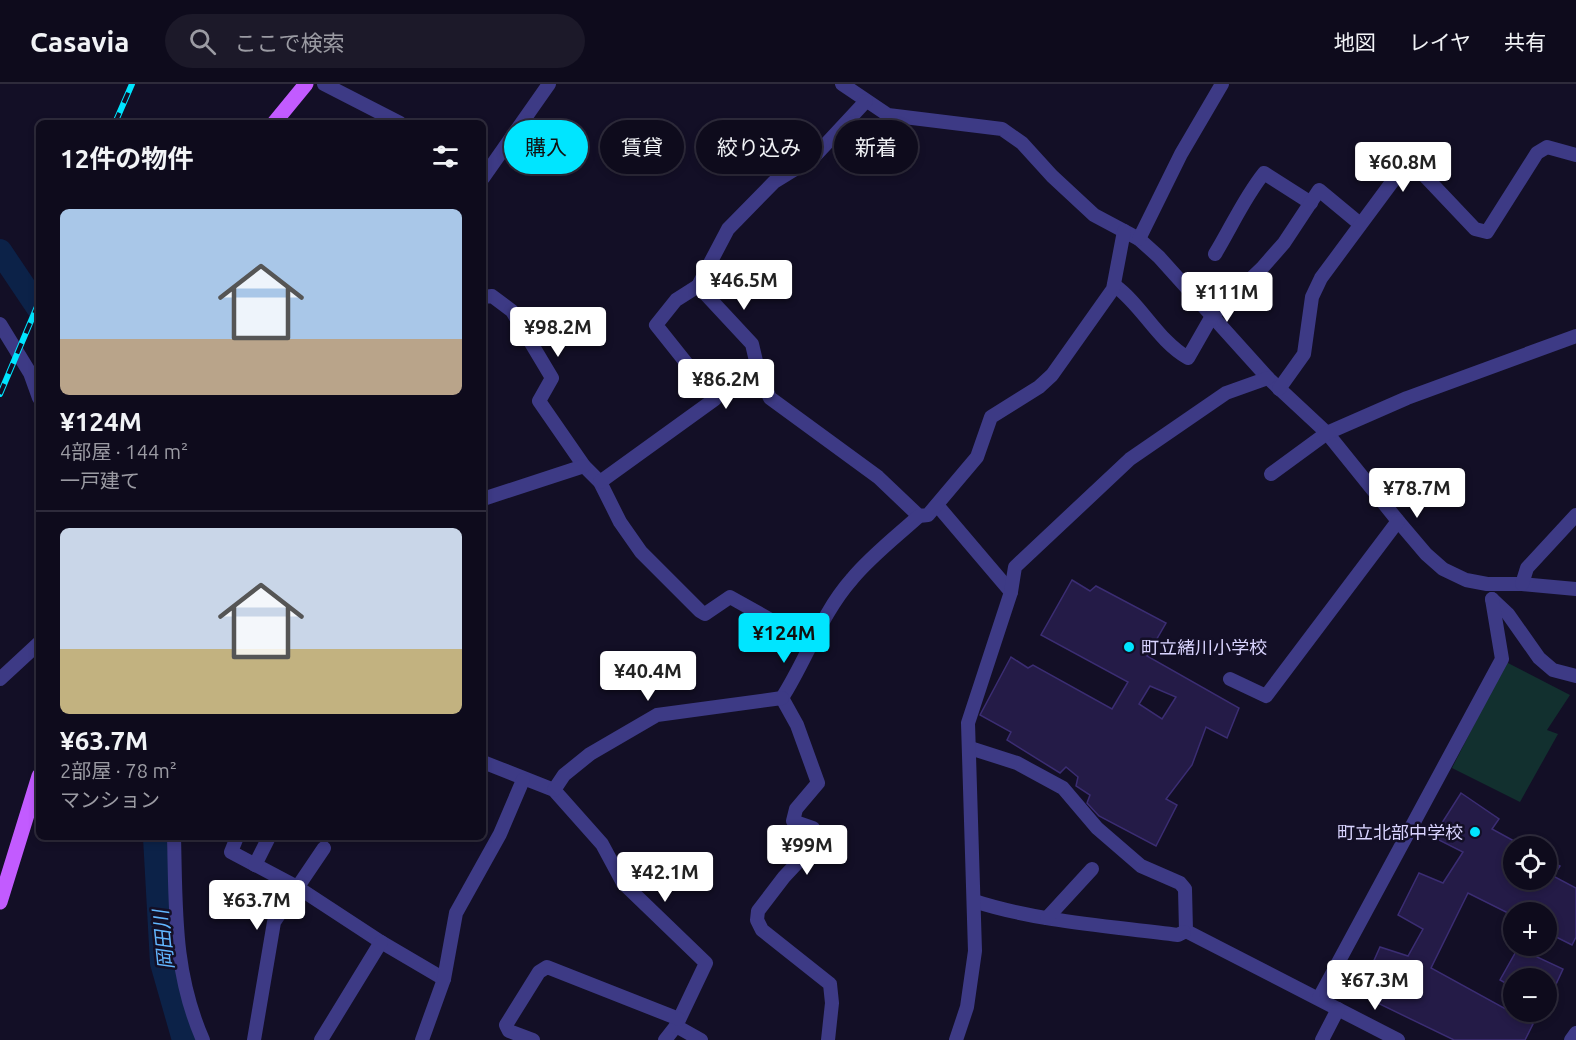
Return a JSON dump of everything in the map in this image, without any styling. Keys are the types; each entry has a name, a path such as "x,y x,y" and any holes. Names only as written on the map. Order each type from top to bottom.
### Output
{"main road":[{"path":"276,120 306,84"},
{"path":"0,902 36,786"}],"street":[{"path":"324,84 394,120"},
{"path":"486,170 549,84"},
{"path":"842,84 888,115 1002,129 1022,143 1052,176 1094,215 1139,240 1159,257 1268,378 1327,434 1426,554 1443,569 1466,580 1487,584 1522,584 1576,589"},
{"path":"1139,240 1181,154 1222,84"},
{"path":"600,482 715,399 656,325 676,300 698,285 728,229 774,182 813,158 866,101"},
{"path":"1279,388 1304,354 1312,297 1321,278 1398,174 1421,172 1475,229 1487,232 1537,153 1547,147 1576,154"},
{"path":"1215,254 1243,210 1244,198 1264,173 1311,203"},
{"path":"1114,285 1132,298 1154,327 1179,353 1188,358 1212,316 1269,260 1319,190 1360,224"},
{"path":"782,698 797,673 810,642 852,579 919,516 928,515 937,505 977,456 991,417 1039,387 1052,375 1114,285 1124,231"},
{"path":"698,285 752,344 759,374 770,398 878,477 919,516"},
{"path":"486,297 492,296 512,311 552,378 539,401 584,466 600,482 620,522 641,552 700,612 705,614 730,597 810,642"},
{"path":"0,324 30,374 36,391"},
{"path":"1271,474 1327,434 1407,398 1576,336"},
{"path":"956,1040 967,1007 975,951 968,723 1011,592 1015,567 1130,459 1226,393 1268,378"},
{"path":"486,498 584,466"},
{"path":"937,505 1011,592"},
{"path":"1522,584 1527,568 1576,515"},
{"path":"1230,679 1266,696 1398,521"},
{"path":"1318,998 1502,659 1492,599 1487,584"},
{"path":"1492,599 1508,614 1539,658 1553,670 1576,676"},
{"path":"0,679 36,646"},
{"path":"554,790 564,775 590,754 657,715 782,698"},
{"path":"782,698 797,725 818,783 796,809 793,821 813,828 814,837 798,862 783,877 758,911 758,920 762,930 830,984 832,1003 828,1040"},
{"path":"970,748 1017,763 1063,788 1096,828 1141,866 1180,884 1185,889 1186,931 1398,1040"},
{"path":"486,763 554,790 602,844 623,883 706,963 677,1023 665,1040"},
{"path":"422,1040 444,979 456,913 500,834 524,780"},
{"path":"174,840 177,948 182,980 202,1040"},
{"path":"236,840 231,852 297,887 381,942 444,979"},
{"path":"255,865 268,840"},
{"path":"255,1040 274,922 324,848"},
{"path":"1047,918 1092,868"},
{"path":"974,901 1002,910 1047,918 1178,936 1184,932"},
{"path":"321,1040 381,942"},
{"path":"533,1040 509,1031 506,1025 539,972 547,968 677,1023 701,1040"},
{"path":"1322,1040 1338,1009"},
{"path":"1571,1040 1576,1033"}],"green space":[{"path":"1506,662 1570,695 1547,730 1558,734 1520,802 1452,768"}],"building":[{"path":"1072,580 1090,591 1096,586 1166,623 1147,656 1239,708 1227,738 1206,727 1192,765 1166,799 1177,805 1156,846 1099,816 1087,803 1090,795 1076,786 1078,777 1066,767 1060,773 1007,740 1011,732 980,715 1011,657 1028,668 1033,665 1112,709 1128,682 1041,635","holes":["1150,686 1176,697 1162,719 1139,704"]},
{"path":"1461,793 1499,819 1492,829 1505,836 1503,836 1503,890 1557,890 1557,878 1576,888 1576,937 1572,945 1557,938 1557,902 1503,902 1503,910 1468,893 1431,968 1503,1008 1503,1022 1533,1024 1525,1040 1454,1040 1359,994 1380,947 1408,956 1423,929 1398,915 1419,873 1443,883 1463,852 1433,837"},
{"path":"1514,956 1535,956 1563,969 1557,982 1557,968 1507,968"}],"waterway":[{"name":"岡田川","path":"0,251 36,305"},
{"name":"岡田川","path":"155,840 162,963 184,1040"}],"railway":[{"path":"116,120 132,84"},
{"path":"0,394 36,309"}],"place":[{"name":"町立緒川小学校","path":"1129,647"},
{"name":"町立北部中学校","path":"1475,832"}]}
